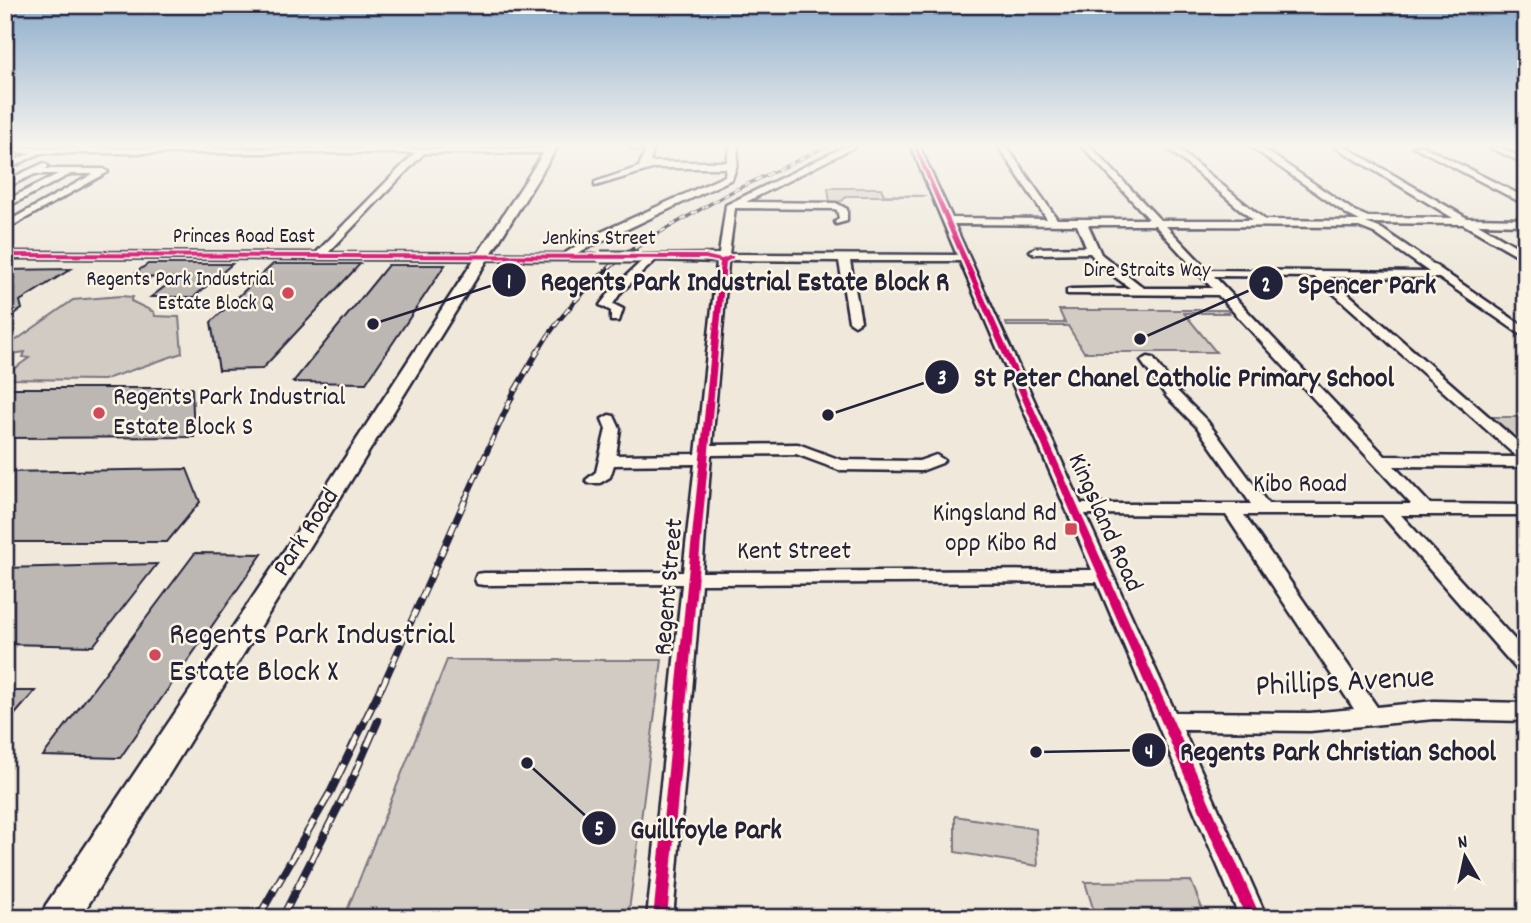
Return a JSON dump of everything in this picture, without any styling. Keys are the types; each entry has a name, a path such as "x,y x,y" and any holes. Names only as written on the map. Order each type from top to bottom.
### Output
{"main road":[{"name":"Park Road","path":"59,918 525,189"}],"street":[{"path":"5,205 36,189"},
{"path":"5,228 74,189"},
{"path":"320,256 385,189"},
{"path":"567,257 570,252 592,240 703,189"},
{"path":"730,207 766,189"},
{"name":"Kingsland Road","path":"934,189 1254,918"},
{"path":"1032,189 1054,221"},
{"path":"1126,189 1426,510"},
{"path":"1222,189 1261,222"},
{"path":"1316,189 1526,334"},
{"path":"1411,189 1526,257"},
{"path":"1501,189 1526,202"},
{"path":"730,207 836,206 842,209 844,219 841,222"},
{"name":"Regent Street","path":"660,918 693,578 702,454 730,207"},
{"path":"5,216 26,216"},
{"path":"948,221 1526,222"},
{"path":"1080,221 1091,240 1092,250"},
{"path":"1035,251 1092,250 1140,291"},
{"name":"Princes Road East","path":"5,254 482,256"},
{"name":"Jenkins Street","path":"482,256 964,258"},
{"path":"615,318 617,309 606,305 617,290 652,258"},
{"path":"844,258 855,321"},
{"path":"1205,273 1440,275"},
{"path":"1318,274 1526,459"},
{"name":"Dire Straits Way","path":"1071,292 1223,291"},
{"path":"1148,361 1172,394 1202,424 1263,509"},
{"path":"594,480 604,474 613,429 609,419"},
{"path":"607,460 798,449 839,465 921,466 936,460"},
{"path":"1381,461 1526,459"},
{"name":"Kibo Road","path":"1074,509 1526,510"},
{"path":"1231,509 1371,716"},
{"path":"1387,510 1526,666"},
{"name":"Kent Street","path":"484,579 1103,576"},
{"name":"Phillips Avenue","path":"1168,721 1310,722 1434,710 1526,712"}],"shaded area":[{"path":"828,189 881,189 884,195 926,196 847,196 842,201 830,203"},
{"path":"133,297 131,301 154,312 155,316 179,317 182,353 103,380 5,379 5,375 29,358 23,357 25,352 5,355 5,348 73,300"},
{"path":"1059,310 1227,310 1229,313 1184,313 1216,352 1084,352 1068,326 1007,326 1006,323 1065,323"},
{"path":"1491,417 1526,417 1526,447"},
{"path":"447,660 662,660 628,918 344,918"},
{"path":"955,816 1036,829 1038,866 955,852"},
{"path":"1191,881 1206,918 1096,918 1085,882"}],"building":[{"path":"148,264 232,264 194,297 151,297 176,278 129,277"},
{"name":"Regents Park Industrial Estate Block Q","path":"273,264 360,264 262,369 219,370 211,322"},
{"path":"388,265 445,265 366,383 293,382"},
{"path":"71,269 20,301 22,309 5,320 5,270"},
{"name":"Regents Park Industrial Estate Block S","path":"5,388 192,388 194,437 5,438"},
{"path":"187,469 200,502 167,542 5,542 5,472"},
{"name":"Regents Park Industrial Estate Block X","path":"195,553 262,554 120,758 43,756"},
{"path":"157,564 93,646 5,644 5,568"},
{"path":"5,691 35,691 5,726"}],"railway":[{"path":"650,238 737,189"},
{"path":"537,353 573,303 603,273 653,236"},
{"path":"465,500 514,392 538,351"},
{"path":"382,687 466,498"},
{"path":"258,918 331,791 382,685"},
{"path":"282,918 353,778 378,721"}],"cycle path":[{"path":"934,189 1254,918"},
{"path":"5,255 705,257 723,261 731,257"},
{"path":"660,918 723,261"}],"place":[{"name":"Regents Park Industrial Estate Block Q","path":"288,293"},
{"name":"Regents Park Industrial Estate Block R","path":"373,324"},
{"name":"Spencer Park","path":"1140,339"},
{"name":"Regents Park Industrial Estate Block S","path":"99,413"},
{"name":"St Peter Chanel Catholic Primary School","path":"828,415"},
{"name":"Kingsland Rd opp Kibo Rd","path":"1071,529"},
{"name":"Regents Park Industrial Estate Block X","path":"155,655"},
{"name":"Regents Park Christian School","path":"1036,752"},
{"name":"Guillfoyle Park","path":"527,763"}]}
